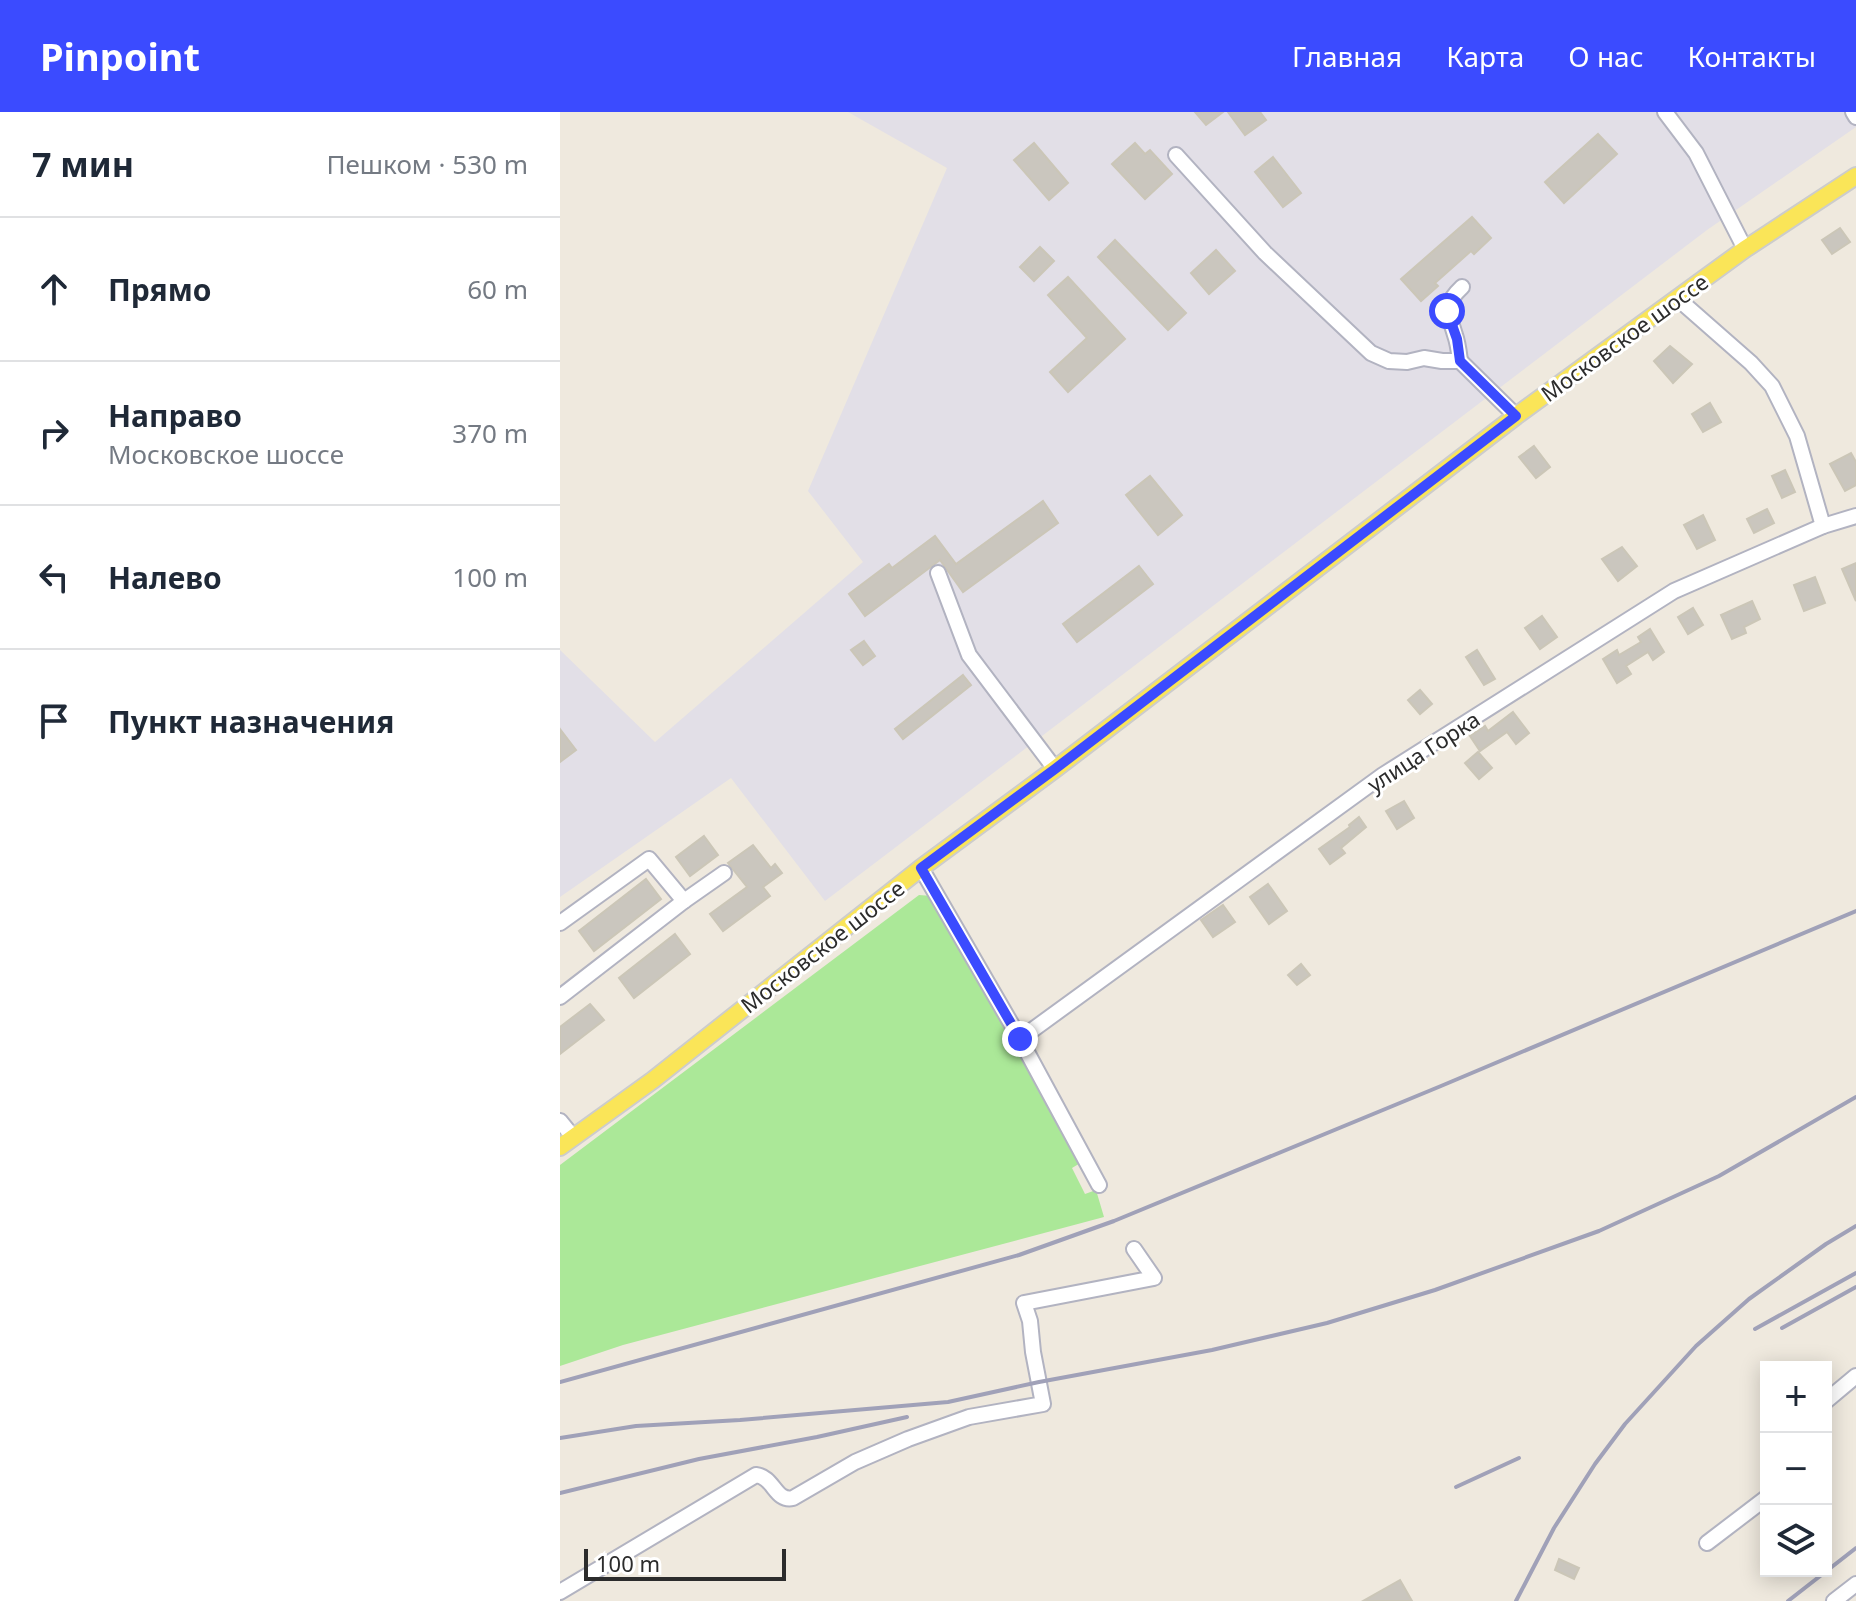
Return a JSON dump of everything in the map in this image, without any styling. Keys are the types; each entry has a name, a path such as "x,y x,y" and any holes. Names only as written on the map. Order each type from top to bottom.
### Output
{"main road":[{"name":"Московское шоссе","path":"567,1142 653,1080 921,868 1516,416 1745,249 1856,176"}],"street":[{"path":"1665,112 1696,153 1745,249"},
{"path":"1176,155 1265,253 1371,353 1389,361 1407,362 1424,358 1460,361"},
{"path":"1462,287 1451,297 1447,311 1457,339 1460,361 1516,416"},
{"path":"1677,298 1751,363 1772,386 1797,436 1823,526"},
{"name":"улица Горка","path":"1020,1039 1383,775 1674,591 1823,526 1856,516"},
{"path":"938,573 969,655 1055,769"},
{"path":"560,923 649,859 684,901"},
{"path":"921,868 1020,1039 1099,1185"},
{"path":"560,997 724,873"},
{"path":"560,1121 567,1142"},
{"path":"560,1592 756,1475 768,1479 781,1497 793,1498 855,1462 908,1439 969,1417 1043,1404 1030,1321 1024,1303 1154,1278 1134,1249"},
{"path":"1832,1396 1856,1376"},
{"path":"1707,1543 1760,1503"},
{"path":"1834,1601 1856,1584"}],"shaded area":[{"path":"848,112 1856,112 1856,127 1707,230 825,901 731,778 560,897 560,650 655,742 863,562 808,491 947,168"}],"green space":[{"path":"919,895 932,896 1082,1162 1072,1168 1085,1194 1096,1190 1104,1217 623,1345 560,1366 560,1165"}],"building":[{"path":"1195,112 1223,112 1206,125"},
{"path":"1228,112 1260,112 1266,120 1245,135"},
{"path":"1598,134 1617,154 1564,203 1545,182"},
{"path":"1034,143 1068,183 1049,200 1014,160"},
{"path":"1135,143 1145,154 1150,150 1172,174 1145,199 1112,164"},
{"path":"1273,157 1301,193 1283,207 1255,172"},
{"path":"1472,217 1491,238 1435,283 1438,286 1421,301 1401,279"},
{"path":"1840,228 1850,242 1832,254 1822,240"},
{"path":"1115,240 1186,313 1168,330 1098,257"},
{"path":"1040,247 1054,261 1034,281 1020,267"},
{"path":"1216,250 1235,271 1209,294 1191,273"},
{"path":"1068,277 1125,339 1068,392 1050,372 1087,338 1048,295"},
{"path":"1670,346 1692,364 1673,383 1654,361"},
{"path":"1710,403 1721,422 1703,432 1692,414"},
{"path":"1534,446 1550,467 1536,478 1519,457"},
{"path":"1851,453 1856,462 1856,485 1845,491 1830,464"},
{"path":"1785,470 1795,492 1782,498 1772,476"},
{"path":"1150,476 1182,515 1158,535 1126,495"},
{"path":"1043,501 1058,523 963,592 940,560 865,616 849,594 889,564 892,568 935,536 956,564"},
{"path":"1767,509 1774,523 1754,533 1747,519"},
{"path":"1703,515 1715,540 1697,549 1684,525"},
{"path":"1622,547 1637,566 1618,581 1602,559"},
{"path":"1856,563 1856,601 1842,569"},
{"path":"1139,566 1153,584 1077,642 1063,624"},
{"path":"1815,577 1825,603 1804,611 1794,585"},
{"path":"1752,601 1760,619 1744,627 1746,633 1732,639 1721,615"},
{"path":"1693,608 1703,625 1688,634 1678,617"},
{"path":"1542,616 1557,637 1540,649 1525,628"},
{"path":"1650,629 1664,652 1653,660 1648,652 1626,666 1631,674 1617,683 1603,659 1617,650 1619,655 1641,642 1638,637"},
{"path":"864,641 875,656 863,665 851,650"},
{"path":"1477,650 1495,679 1484,685 1466,657"},
{"path":"963,675 971,685 903,739 895,729"},
{"path":"1420,690 1432,704 1420,714 1408,700"},
{"path":"1513,712 1529,733 1516,744 1507,732 1480,751 1470,736 1485,726 1488,731"},
{"path":"560,729 576,750 560,762"},
{"path":"1478,752 1492,768 1479,779 1465,763"},
{"path":"1404,801 1414,818 1397,829 1386,811"},
{"path":"1359,817 1366,827 1341,848 1345,853 1330,864 1319,849"},
{"path":"704,836 718,855 690,876 676,857"},
{"path":"753,845 771,868 775,864 782,873 763,887 770,896 723,931 710,914 747,887 728,863"},
{"path":"646,879 661,899 594,951 579,931"},
{"path":"1268,884 1287,911 1269,924 1250,897"},
{"path":"1223,905 1235,922 1213,937 1201,920"},
{"path":"675,934 690,954 634,998 619,978"},
{"path":"1301,964 1310,975 1297,985 1288,975"},
{"path":"590,1004 604,1020 560,1054 560,1027"},
{"path":"1559,1559 1579,1568 1574,1579 1555,1570"},
{"path":"1400,1580 1412,1601 1363,1601"}],"railway":[{"path":"560,1382 1019,1255 1114,1221 1856,911"},
{"path":"560,1438 636,1426 948,1402 1212,1350 1327,1323 1435,1290 1599,1231 1719,1176 1856,1097"},
{"path":"1516,1601 1554,1528 1625,1424 1696,1346 1749,1299 1856,1226"},
{"path":"1755,1329 1856,1273"},
{"path":"1782,1328 1856,1287"},
{"path":"560,1493 699,1459 907,1417"},
{"path":"1456,1487 1519,1458"},
{"path":"1788,1601 1856,1548"}],"route":[{"path":"1020,1039 921,868 1516,416 1460,361 1457,339 1447,311"}]}
